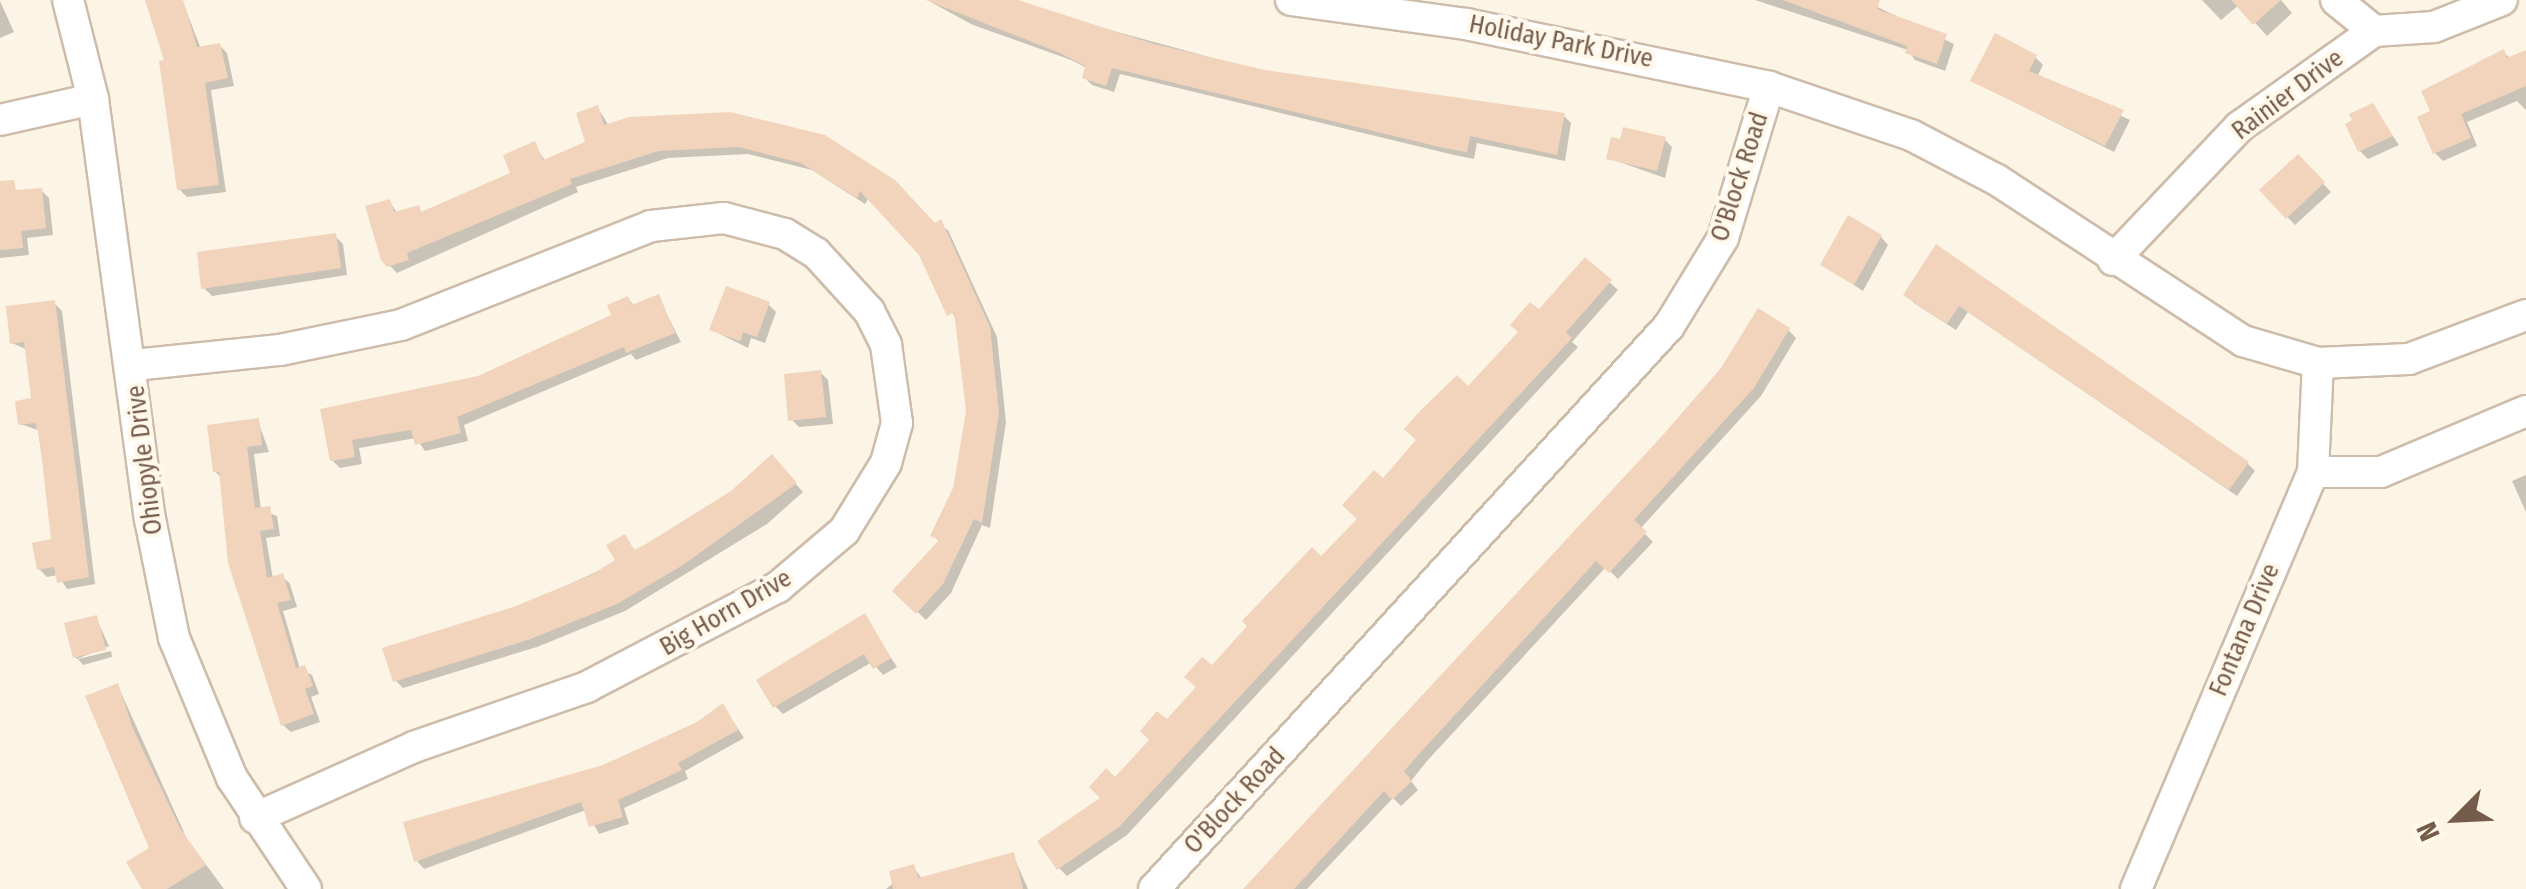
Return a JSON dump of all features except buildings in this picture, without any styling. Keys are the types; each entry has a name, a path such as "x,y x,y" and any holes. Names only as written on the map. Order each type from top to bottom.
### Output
{"street":[{"name":"Ohiopyle Drive","path":"68,0 93,100 134,365 150,519 174,638 206,727 256,818 306,889"},
{"name":"Holiday Park Drive","path":"1291,0 1466,24 1770,87"},
{"path":"2336,0 2374,31 2434,28 2502,0"},
{"name":"Rainier Drive","path":"2113,260 2239,127 2374,31"},
{"name":"O'Block Road","path":"1154,889 1669,326 1723,238 1770,87 1928,144 1997,180 2242,342 2318,364 2409,359 2526,315"},
{"path":"0,120 93,100"},
{"name":"Big Horn Drive","path":"134,365 280,350 401,325 651,226 724,218 786,234 816,253 869,311 886,346 897,424 886,463 844,530 791,578 587,687 414,748 256,818"},
{"name":"Fontana Drive","path":"2136,889 2313,472 2318,364"},
{"path":"2313,472 2380,472 2526,411"}]}
